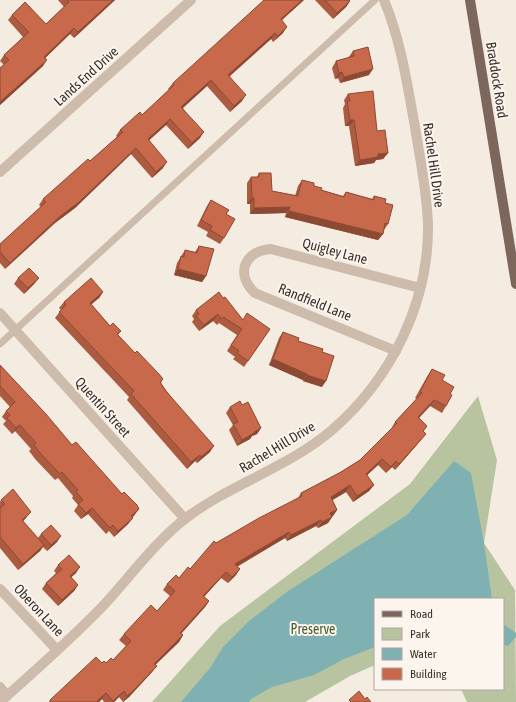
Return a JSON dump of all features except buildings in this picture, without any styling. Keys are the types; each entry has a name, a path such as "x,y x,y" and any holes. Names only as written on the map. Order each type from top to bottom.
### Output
{"main road":[{"name":"Braddock Road","path":"470,0 516,284"}],"street":[{"name":"Lands End Drive","path":"0,172 191,0"},
{"name":"Rachel Hill Drive","path":"4,699 101,608 168,533 185,519 206,504 304,450 330,431 354,409 372,388 396,351 409,322 420,288 426,259 428,226 426,194 402,55 394,24 384,0"},
{"name":"Quigley Lane","path":"246,263 252,255 260,250 271,249 420,288"},
{"name":"Randfield Lane","path":"246,263 244,270 245,279 248,286 255,293 396,351"},
{"name":"Quentin Street","path":"0,314 185,519"},
{"name":"Oberon Lane","path":"0,589 57,650"},
{"path":"0,687 4,699"}],"lane":[{"path":"0,344 375,0"}],"green space":[{"name":"Preserve","path":"478,396 497,460 484,543 515,590 516,702 467,702 461,690 504,690 504,598 374,598 374,665 350,676 305,702 152,702 220,626 410,484"}],"water":[{"name":"Preserve","path":"454,461 471,473 484,543 492,598 374,598 374,647 344,659 314,675 272,687 251,699 249,702 181,702 210,668 223,647 249,621 288,591 407,515"},
{"path":"504,625 516,633 516,637 508,646 504,644"}]}
